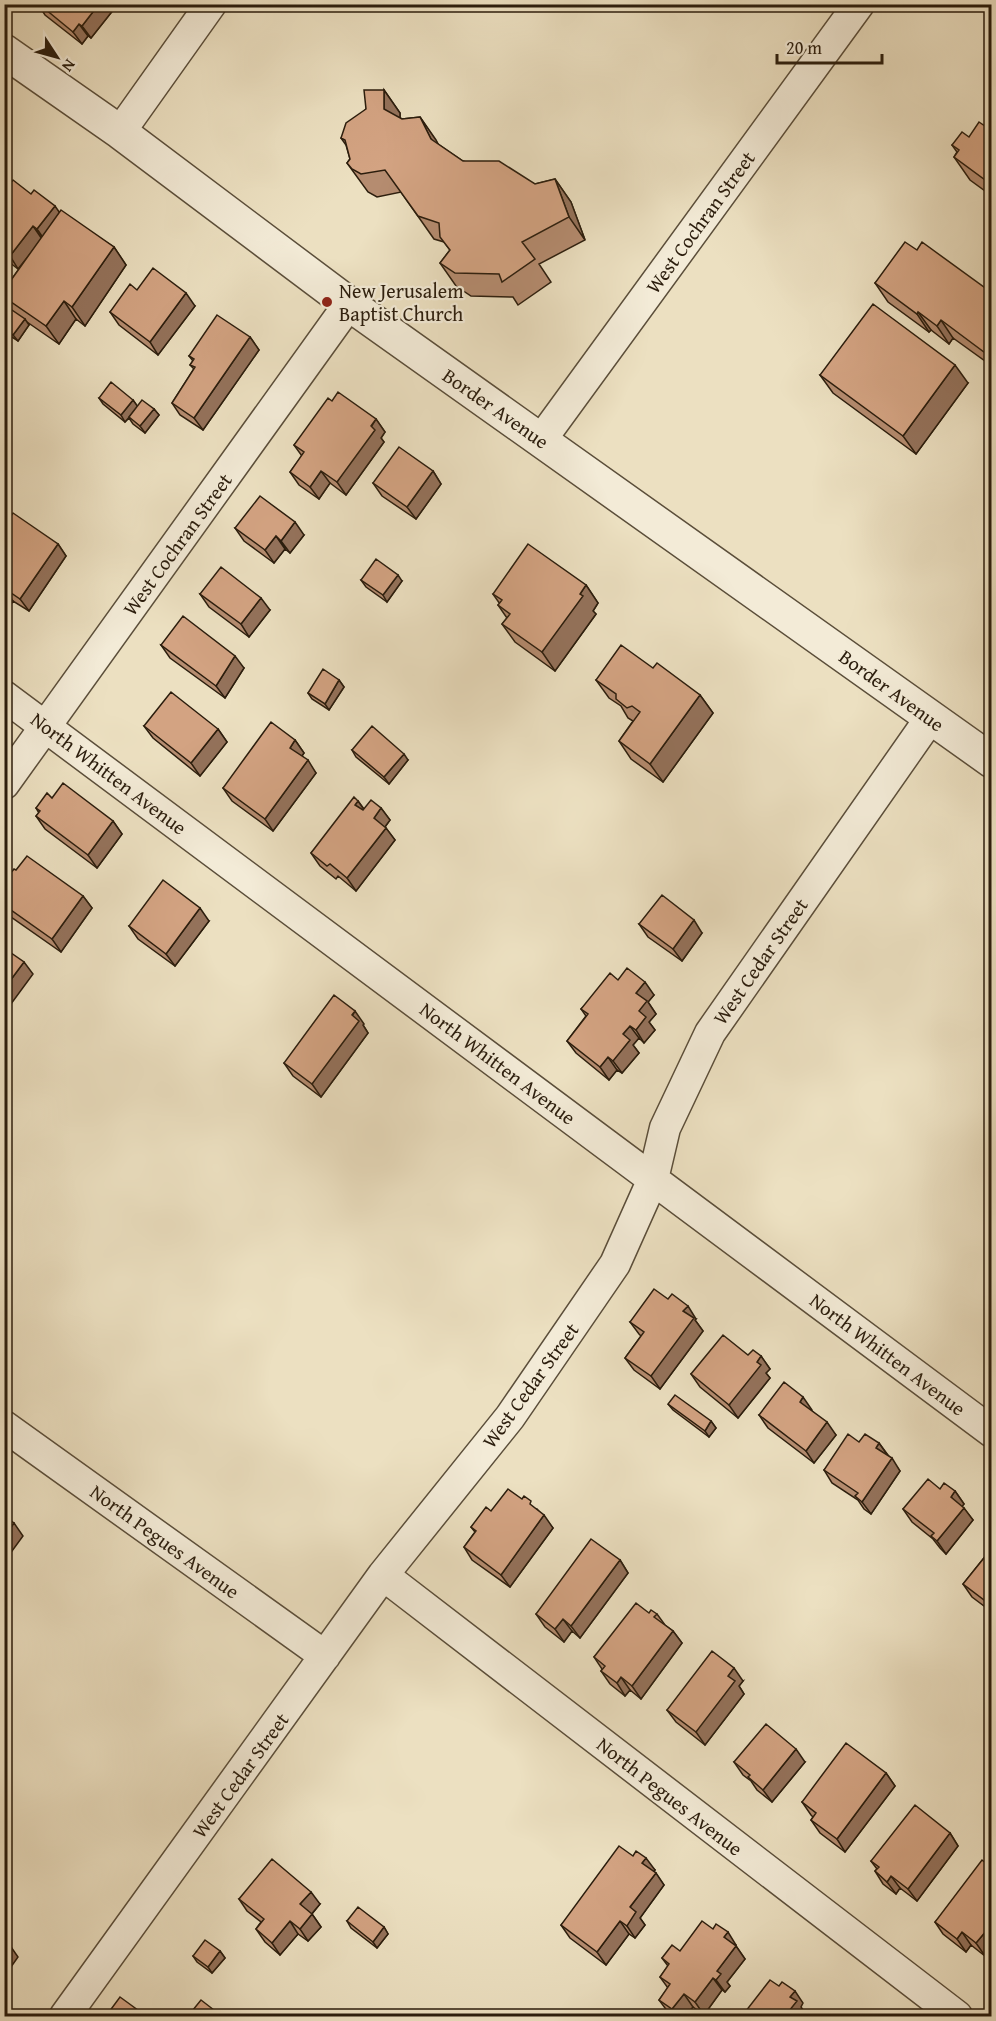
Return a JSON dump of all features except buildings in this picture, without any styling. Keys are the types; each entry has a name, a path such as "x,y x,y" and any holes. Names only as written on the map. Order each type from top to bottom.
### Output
{"street":[{"path":"120,132 211,4"},
{"name":"West Cochran Street","path":"541,440 859,4"},
{"name":"Border Avenue","path":"4,51 120,132 349,304 992,761"},
{"name":"West Cochran Street","path":"4,784 349,304"},
{"name":"North Whitten Avenue","path":"4,696 992,1432"},
{"name":"West Cedar Street","path":"66,2016 383,1575 510,1417 615,1264 653,1179 665,1128 710,1034 931,717"},
{"name":"North Pegues Avenue","path":"4,1426 325,1656"},
{"name":"North Pegues Avenue","path":"383,1575 957,2016"}],"place":[{"name":"New Jerusalem Baptist Church","path":"327,302"}]}
